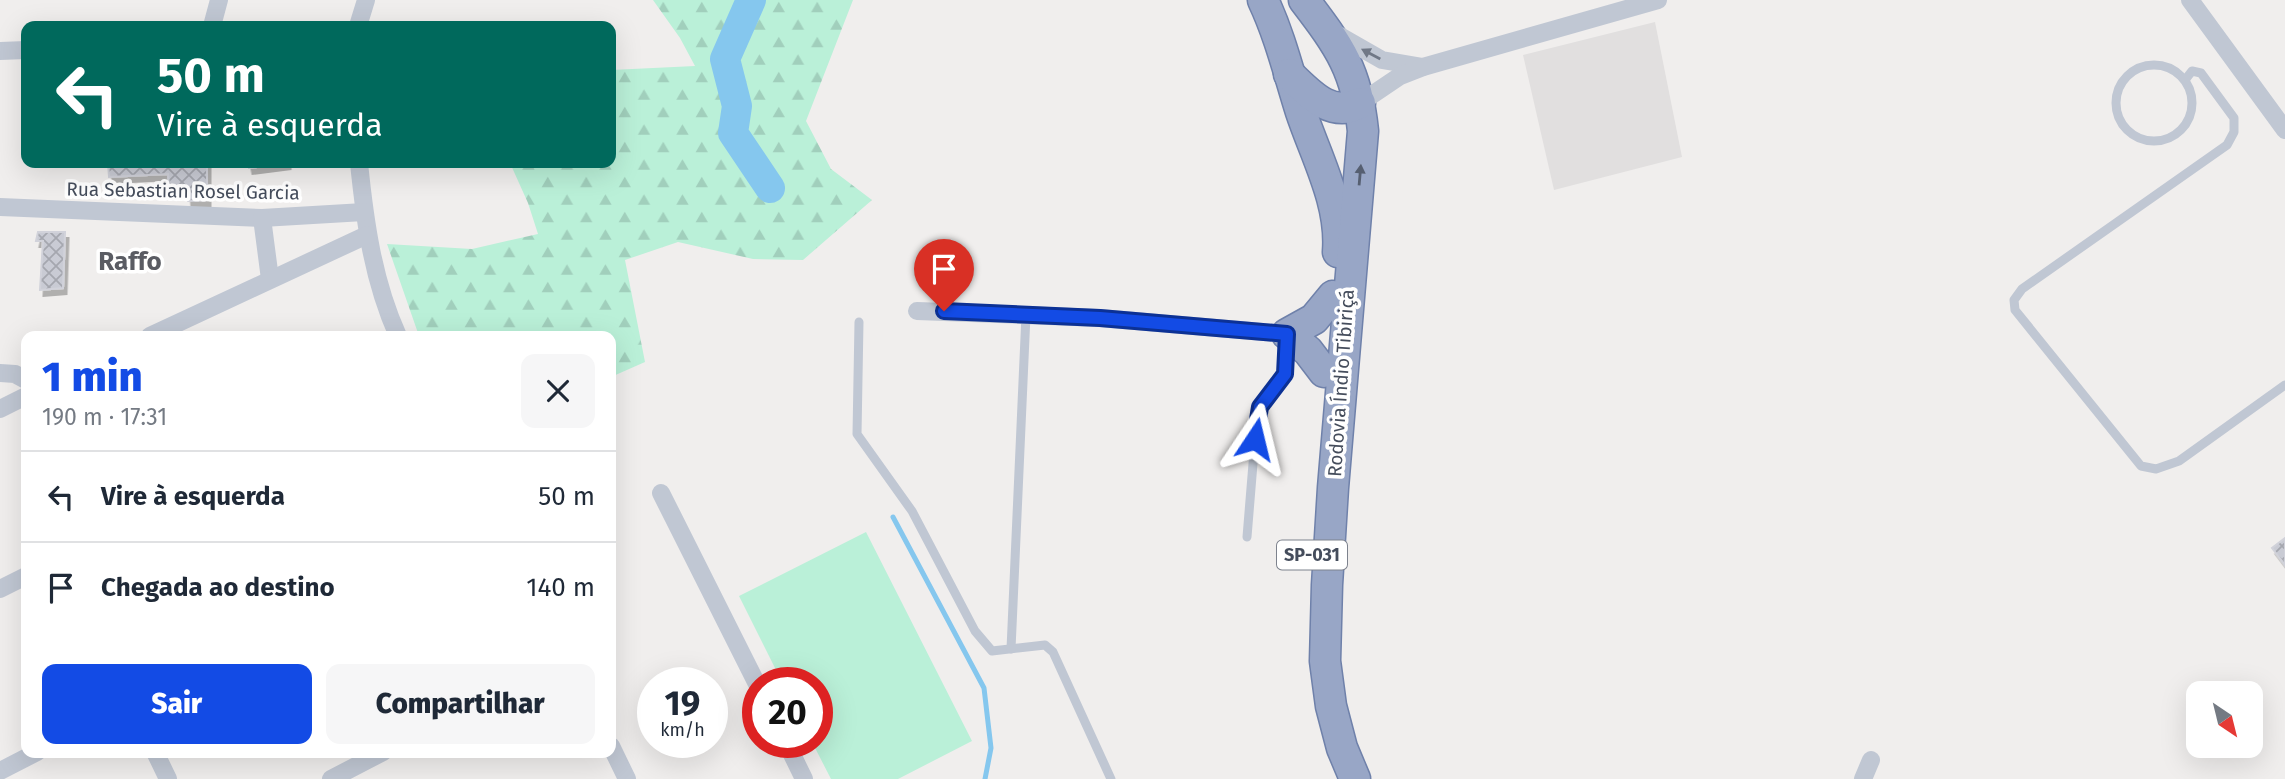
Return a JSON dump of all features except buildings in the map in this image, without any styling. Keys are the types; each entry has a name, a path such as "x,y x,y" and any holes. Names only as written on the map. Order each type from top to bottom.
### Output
{"highway":[{"name":"Rodovia Índio Tibiriçá","path":"1263,0 1277,30 1337,216 1339,240 1324,372 1312,547 1310,637 1311,679 1320,724 1339,779"},
{"name":"Rodovia Índio Tibiriçá","path":"1304,0 1353,74 1363,131 1326,585 1325,661 1331,706 1342,748 1355,779"},
{"path":"1289,74 1325,105 1351,108 1360,103"},
{"path":"1324,372 1317,360 1287,334 1314,319 1333,296"}],"street":[{"path":"213,21 219,0"},
{"path":"360,21 366,0"},
{"path":"1360,103 1401,76 1423,68 1605,8 1658,0"},
{"path":"2190,0 2285,130"},
{"path":"1324,27 1382,60 1423,68"},
{"path":"0,51 21,50"},
{"path":"360,168 364,212 377,281 396,331"},
{"name":"Rua Sebastian Rosel Garcia","path":"0,207 262,218 364,212"},
{"path":"262,218 270,279"},
{"path":"161,331 368,235"},
{"path":"917,311 1026,313 1287,334"},
{"path":"0,373 21,377"},
{"path":"0,409 21,398"},
{"path":"661,493 748,667"},
{"path":"0,589 21,578"},
{"path":"616,756 628,779"},
{"path":"2,767 23,758"},
{"path":"158,758 168,779"},
{"path":"331,779 371,758"},
{"path":"794,758 804,779"},
{"path":"1863,779 1871,760"}],"lane":[{"path":"2141,66 2165,66 2185,80 2192,102 2191,114 2176,135 2164,140 2150,141 2127,131 2119,120 2115,107 2121,82 2131,72 2141,66"},
{"path":"2185,80 2192,71 2201,73 2234,118 2234,132 2227,145 2022,289 2014,300 2015,310 2141,466 2156,469 2179,461 2285,385"},
{"path":"1012,649 1026,313"},
{"path":"859,322 857,434 912,511 975,631 992,651 1045,645 1053,652 1111,779"},
{"path":"1247,537 1257,415 1285,374 1287,334"}],"shaded area":[{"path":"1655,22 1682,157 1554,190 1523,55"}],"green space":[{"path":"653,0 853,0 806,121 831,169 872,200 803,260 753,259 678,242 625,260 645,362 616,375 616,331 417,331 387,244 472,249 538,234 512,168 616,168 616,70 695,66 680,38"},
{"path":"866,532 972,741 898,779 831,779 820,758 833,758 833,667 774,667 739,596"}],"waterway":[{"path":"751,0 725,59 737,106 733,133 770,188"},
{"path":"893,517 984,688 991,748 985,779"}],"district":[{"name":"Raffo","path":"130,261"}],"route":[{"path":"944,311 1026,313 1287,334 1285,374 1260,407 1255,439"}]}
